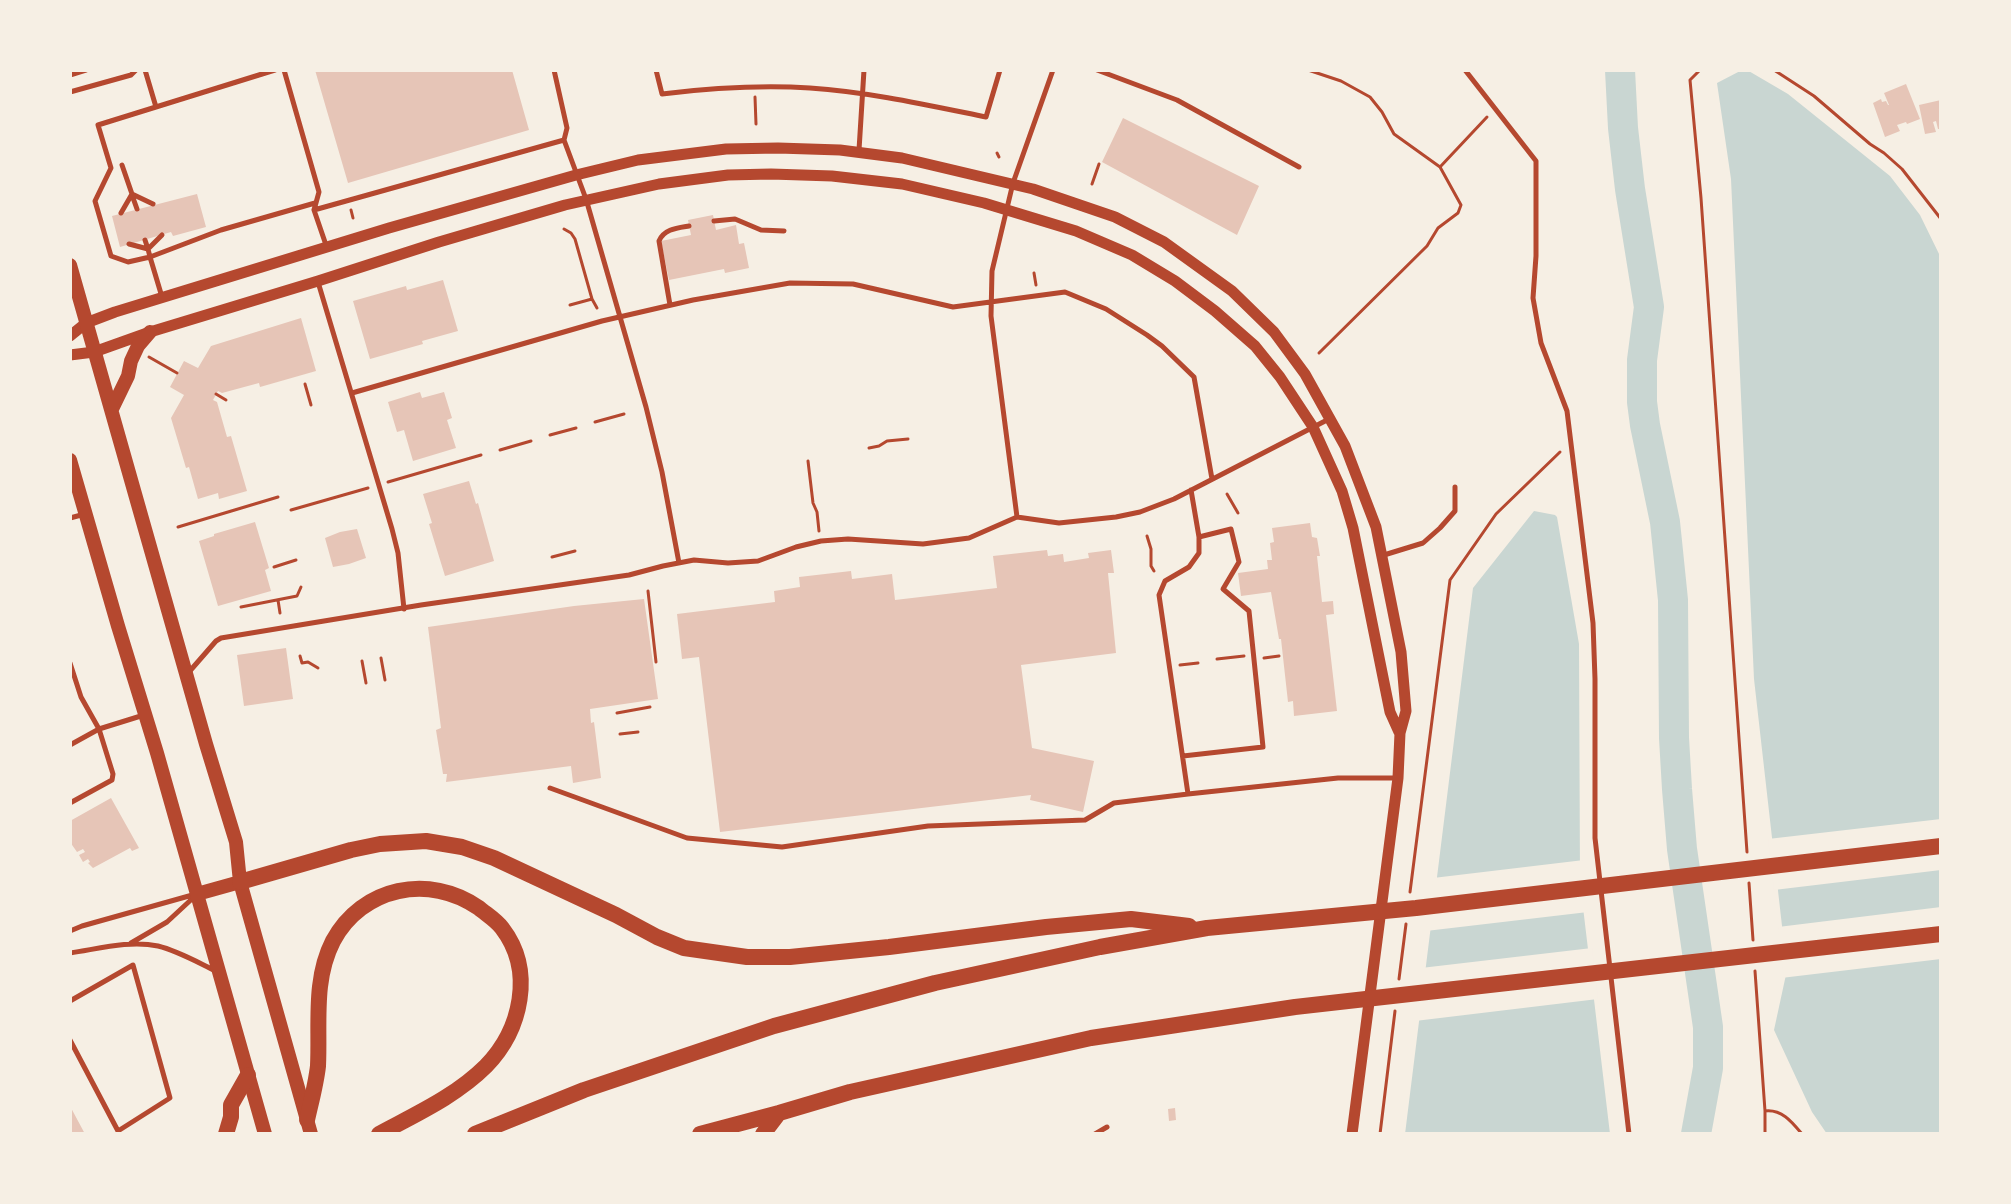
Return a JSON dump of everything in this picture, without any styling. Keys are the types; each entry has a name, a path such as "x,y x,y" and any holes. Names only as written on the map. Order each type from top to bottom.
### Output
{"highway":[{"path":"240,882 380,844 426,841 462,847 494,858 684,948 747,957 847,952 1131,919 1207,928"},
{"path":"475,1134 584,1090 789,1022 935,983 1100,947 1207,928 1441,905 1941,846"},
{"path":"309,1127 318,1069 322,972 333,942 345,922 377,898 396,891 435,890 469,901 501,927 519,965 520,999 515,1020 498,1052 485,1066 458,1090 381,1133"},
{"path":"700,1134 884,1083 1091,1038 1295,1007 1941,934"},
{"path":"226,1134 231,1105 248,1075"},
{"path":"763,1134 779,1113"}],"main road":[{"path":"70,265 236,842 240,882 309,1127"},
{"path":"112,409 138,346 150,332"},
{"path":"70,460 265,1134"},
{"path":"197,894 240,882"}],"street":[{"path":"70,336 86,323 162,297 389,228 638,160 726,149 859,151 902,158 1013,183 1115,217 1164,242 1232,291 1274,332 1305,374 1345,446 1376,527 1383,556 1401,652 1406,711 1400,733 1398,778 1352,1134"},
{"path":"70,355 94,352 439,242 586,199 659,184 728,175 832,176 902,184 1005,210 1090,237 1132,255 1175,281 1255,346 1280,377 1313,427 1342,491 1353,528 1390,712 1400,733"}],"lane":[{"path":"70,75 86,70"},
{"path":"70,92 131,75 136,70"},
{"path":"145,70 156,107"},
{"path":"275,70 98,125 111,168 95,201 111,256 128,262 150,257 221,230 564,140"},
{"path":"284,70 319,192 314,206 327,248"},
{"path":"554,70 567,128 564,140 586,199 646,407 679,563"},
{"path":"656,70 662,94 729,87 812,88 890,97 986,117 1000,70"},
{"path":"859,151 864,70"},
{"path":"1017,517 991,303 992,271 1013,183 1053,70"},
{"path":"1097,70 1177,100 1299,167"},
{"path":"1465,70 1536,161 1533,298 1541,343 1567,411 1593,623 1595,838 1629,1134"},
{"path":"122,165 137,209"},
{"path":"132,194 153,204"},
{"path":"121,213 132,194"},
{"path":"714,221 735,219 761,230 784,231"},
{"path":"670,305 659,241 666,231 689,226"},
{"path":"148,249 162,235"},
{"path":"145,240 162,297"},
{"path":"129,244 148,249"},
{"path":"318,281 398,553 404,609"},
{"path":"352,393 619,317 790,283 853,284 953,307 1065,292 1106,309 1162,346 1194,377 1212,479"},
{"path":"187,674 221,638 629,575 694,560 728,563 758,561 821,541 848,539 923,544 969,538 1017,517 1059,523 1140,512 1167,502 1330,418"},
{"path":"1383,556 1423,543 1440,528 1455,511 1455,487"},
{"path":"1188,794 1159,595 1165,581 1189,567 1199,553 1191,490"},
{"path":"70,518 86,513"},
{"path":"1183,756 1263,747 1249,611 1223,589 1239,562 1231,529 1199,537"},
{"path":"70,663 81,697 99,729 113,774 112,780 70,803"},
{"path":"70,745 99,729 145,714"},
{"path":"550,788 687,838 782,847 928,826 1085,820 1114,803 1188,794 1338,778 1398,778"},
{"path":"70,931 197,894"},
{"path":"131,943 167,922 197,894"},
{"path":"70,953 131,943 156,946 220,974"},
{"path":"70,1001 133,965 170,1098 118,1131 70,1040"},
{"path":"1095,1134 1107,1127"}],"path":[{"path":"1308,70 1341,81 1370,97 1394,134 1440,167 1461,205 1458,213 1438,228 1427,246 1319,353"},
{"path":"1700,70 1690,80 1747,859"},
{"path":"1774,70 1814,96 1884,153 1908,176 1941,219"},
{"path":"755,97 756,124"},
{"path":"1440,167 1495,108"},
{"path":"1092,184 1099,164"},
{"path":"564,229 575,239 597,308"},
{"path":"1034,273 1036,285"},
{"path":"570,305 592,299"},
{"path":"148,357 177,373"},
{"path":"305,384 311,405"},
{"path":"216,394 226,400"},
{"path":"595,422 624,414"},
{"path":"550,435 576,428"},
{"path":"869,448 887,441 908,439"},
{"path":"500,450 531,441"},
{"path":"1410,897 1450,580 1496,514 1571,442"},
{"path":"388,482 481,455"},
{"path":"808,461 819,531"},
{"path":"291,510 369,488"},
{"path":"1227,494 1238,513"},
{"path":"178,527 278,497"},
{"path":"1147,536 1154,571"},
{"path":"552,557 575,551"},
{"path":"274,567 296,560"},
{"path":"241,607 297,596 301,587"},
{"path":"648,591 656,662"},
{"path":"278,600 280,613"},
{"path":"300,656 302,663 308,662 318,668"},
{"path":"1217,659 1244,656"},
{"path":"1264,658 1279,656"},
{"path":"381,658 385,680"},
{"path":"362,661 366,683"},
{"path":"1180,665 1198,663"},
{"path":"617,713 650,707"},
{"path":"620,734 638,732"},
{"path":"1748,875 1753,938"},
{"path":"1398,992 1408,913"},
{"path":"1755,970 1765,1134"},
{"path":"1380,1134 1396,1007"},
{"path":"1765,1111 1781,1113 1802,1134"}],"shaded area":[{"path":"1742,70 1788,94 1890,176 1920,215 1941,258 1941,1134 1827,1134 1812,1112 1774,1030 1787,970 1754,679 1731,179 1717,83"},
{"path":"1534,511 1557,517 1579,644 1580,882 1610,1134 1405,1134 1473,588"}],"pier":[{"path":"1941,819 1941,870 1774,890 1768,839"},
{"path":"1584,860 1588,912 1426,931 1433,878"},
{"path":"1941,907 1941,959 1781,978 1783,969 1778,927"},
{"path":"1592,948 1598,999 1415,1021 1421,968"}],"building":[{"path":"315,70 512,70 529,130 348,183"},
{"path":"1906,84 1920,119 1897,125 1900,131 1885,137 1873,103 1881,99 1889,105 1884,93"},
{"path":"1941,100 1941,129 1938,129 1936,121 1933,122 1936,132 1925,134 1919,105"},
{"path":"1123,118 1259,186 1237,235 1102,162"},
{"path":"197,194 206,227 173,236 171,232 120,247 112,216"},
{"path":"713,215 716,230 736,225 739,244 744,243 749,268 725,273 724,269 669,280 661,241 691,235 688,220"},
{"path":"443,280 458,331 370,359 353,301 406,286 407,290"},
{"path":"301,318 316,371 260,387 259,383 222,393 218,391 213,400 217,402 227,437 231,436 247,491 219,499 218,493 198,499 171,418 184,395 170,387 184,361 198,368 211,346"},
{"path":"420,392 422,398 444,392 452,418 447,420 456,448 413,461 404,430 397,432 388,402"},
{"path":"469,481 494,561 445,576 423,494"},
{"path":"255,522 269,568 265,570 271,591 218,606 199,541"},
{"path":"1310,523 1320,556 1317,556 1322,602 1333,601 1334,614 1326,615 1337,711 1294,716 1293,701 1288,702 1281,639 1271,592 1241,596 1238,573 1268,569 1267,560 1272,560 1270,543 1274,542 1272,528"},
{"path":"357,529 366,558 333,567 325,538"},
{"path":"1047,550 1048,556 1063,554 1064,562 1089,558 1088,553 1111,550 1114,573 1108,573 1116,653 1021,665 1032,748 1094,761 1083,812 1030,800 1031,795 720,832 699,657 682,659 677,614 775,602 774,591 800,587 799,577 851,571 852,579 892,574 895,600 997,588 993,556"},
{"path":"644,599 658,699 590,709 601,778 573,783 571,766 446,782 447,774 443,774 436,730 441,728 428,627"},
{"path":"286,648 293,699 244,706 237,655"},
{"path":"111,798 139,848 132,851 130,848 93,868 88,859 83,862 79,855 85,852 83,849 77,852 70,842 70,821"},
{"path":"70,1106 85,1134 70,1134"},
{"path":"1175,1108 1176,1120 1169,1121 1168,1109"}],"waterway":[{"path":"1620,70 1630,189 1649,307 1642,360 1642,402 1665,522 1673,600 1674,738 1682,849 1708,1027 1708,1068 1696,1134"}]}
